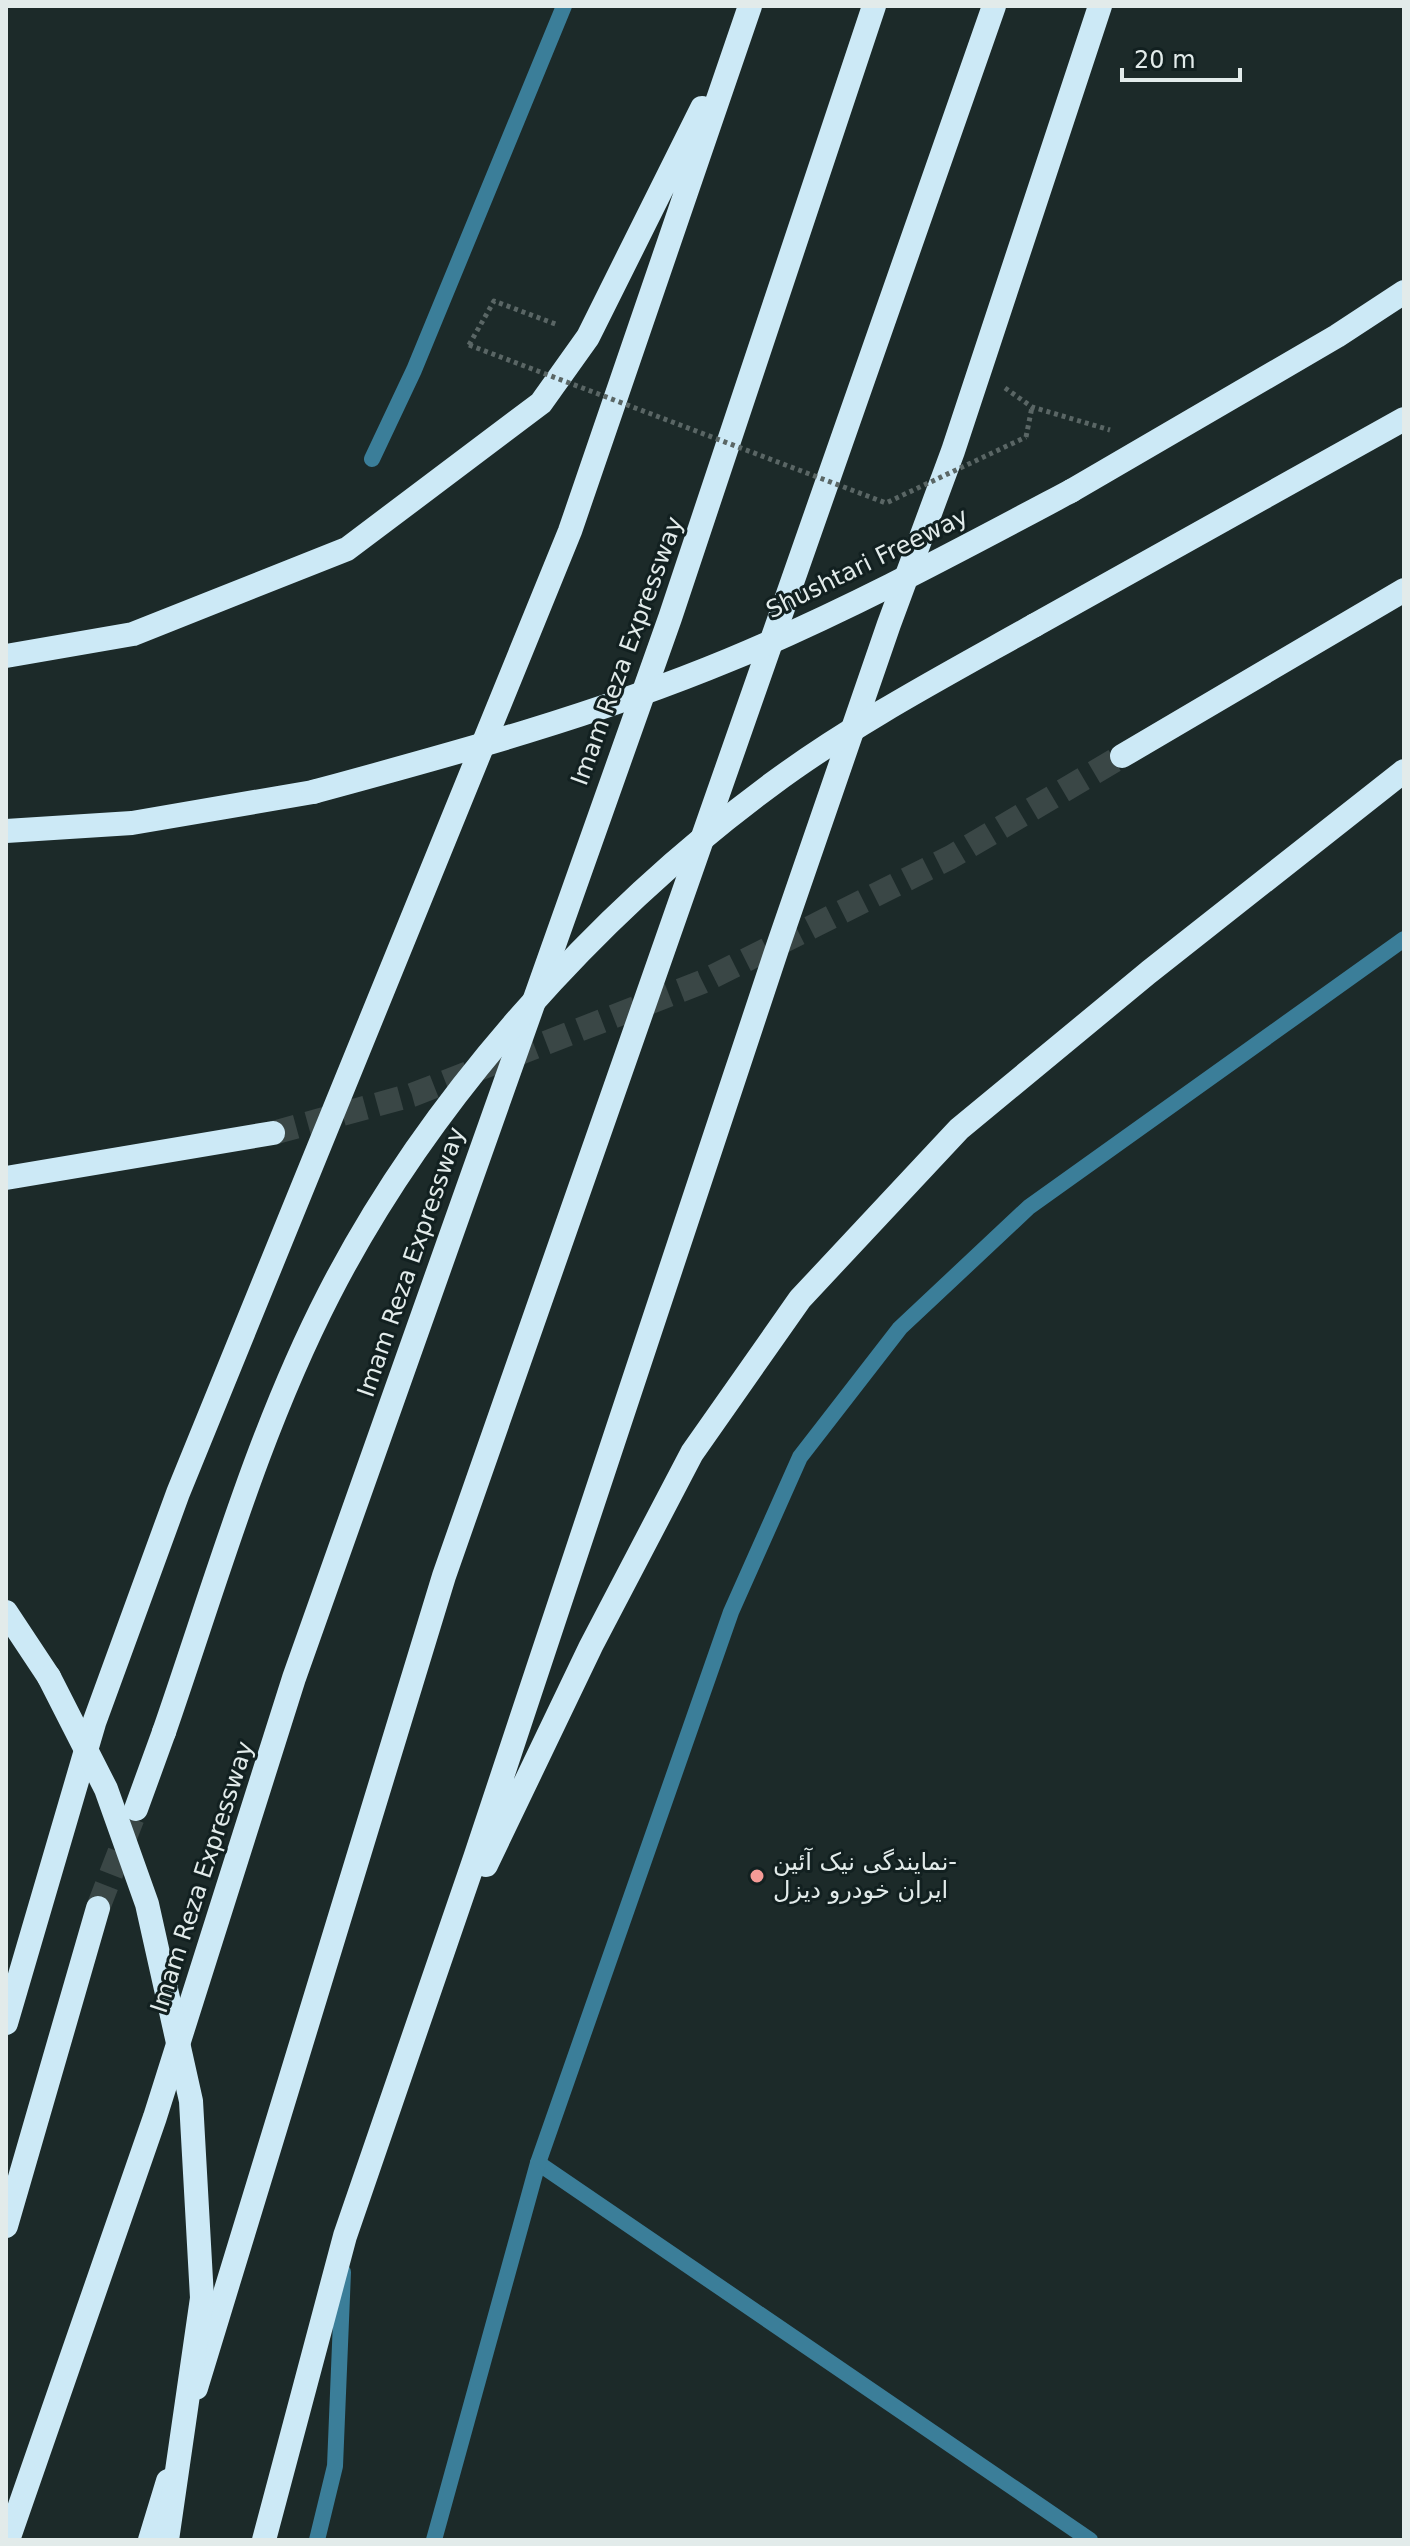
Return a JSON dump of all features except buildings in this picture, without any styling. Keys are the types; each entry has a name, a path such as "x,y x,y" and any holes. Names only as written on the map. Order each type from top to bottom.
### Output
{"highway":[{"name":"Imam Reza Expressway","path":"8,2540 155,2117 294,1678 670,618 874,6"},
{"path":"150,2540 444,1576 994,6"},
{"path":"264,2540 345,2236 779,943 889,624 953,451 1100,6"},
{"path":"6,656 133,634 347,549 541,403 588,337 748,13"},
{"path":"6,2023 94,1723 178,1493 305,1188 570,531 748,13"},
{"name":"Shushtari Freeway","path":"6,831 132,823 313,792 574,718 727,661 873,596 1071,491 1337,336 1404,292"},
{"path":"136,1809 275,1411 329,1294 403,1165 506,1031 652,882 773,783 925,687 1404,419"},
{"path":"1122,756 1404,590"},
{"path":"438,1965 591,1646 692,1453 800,1299 959,1129 1149,972 1404,771"},
{"path":"6,1178 273,1133"},
{"path":"6,1612 49,1677 106,1789 147,1904 191,2101 202,2298 167,2540"},
{"path":"6,2226 98,1908"}],"street":[{"path":"372,459 414,370 564,6"},
{"path":"434,2540 538,2163 731,1612 800,1457 900,1328 1029,1207 1404,939"},
{"path":"538,2163 1090,2540"},
{"path":"317,2540 335,2466 345,2236"}],"path":[{"path":"588,337 494,301 469,345 886,503 1026,437 1032,407 1117,432"}],"tunnel":[{"path":"273,1133 412,1095 702,982 951,857 1122,756"},
{"path":"98,1908 136,1809"}],"place":[{"name":"نمایندگی نیک آئین- ایران خودرو دیزل","path":"757,1876"}]}
